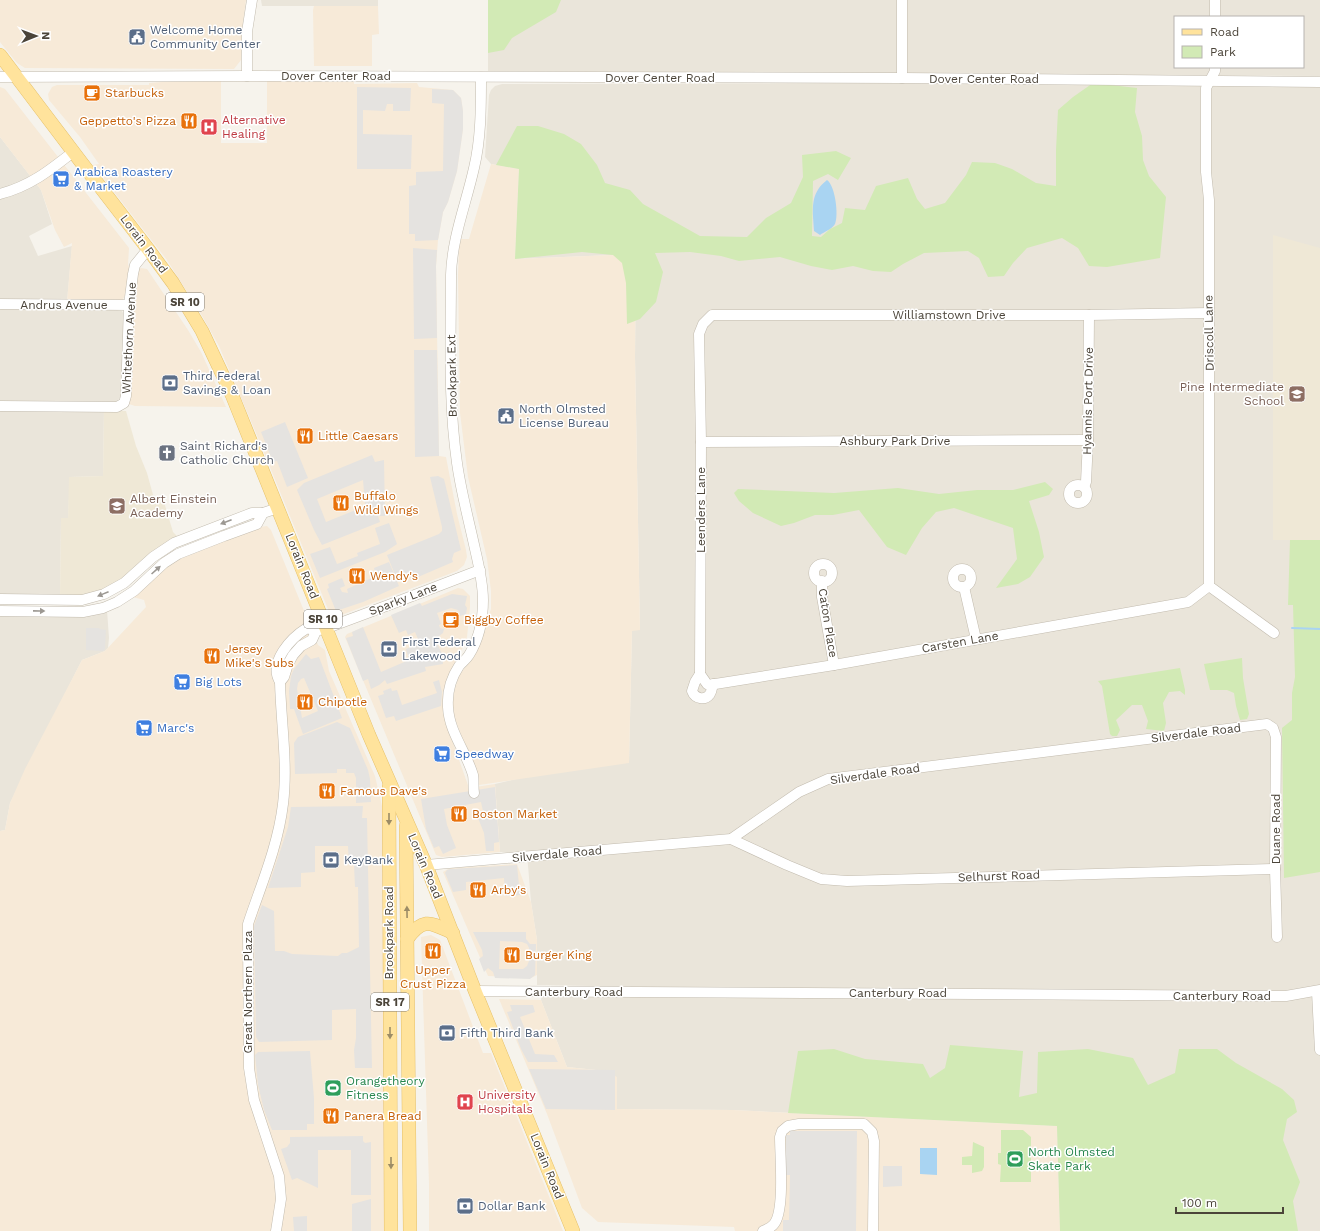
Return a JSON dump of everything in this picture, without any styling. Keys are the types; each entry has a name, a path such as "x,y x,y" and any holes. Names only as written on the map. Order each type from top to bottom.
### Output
{"main road":[{"name":"Lorain Road","path":"0,54 173,283 202,331 232,395 278,508 322,630 426,865 475,991 573,1231"},
{"name":"Brookpark Road","path":"389,780 391,1231"},
{"name":"Brookpark Road","path":"406,820 410,1231"},
{"path":"407,939 412,932 423,924 432,924 453,933"}],"street":[{"path":"247,76 247,32 252,0"},
{"path":"902,0 902,78"},
{"path":"1215,0 1215,16"},
{"name":"Driscoll Lane","path":"1209,586 1209,200 1206,172 1206,88 1215,71 1215,68"},
{"name":"Dover Center Road","path":"0,77 247,76 481,78 902,78 978,80 1210,80 1320,82"},
{"name":"Brookpark Ext","path":"474,793 473,775 457,741 449,716 448,693 451,682 458,668 469,656 476,639 481,624 483,601 480,570 459,476 453,431 451,406 451,264 456,237 478,154 481,78"},
{"path":"0,194 31,183 48,172 73,152"},
{"name":"Whitethorn Avenue","path":"0,406 117,407 124,403 126,396 129,305 132,274 135,265 148,249"},
{"name":"Andrus Avenue","path":"0,304 129,305"},
{"name":"Williamstown Drive","path":"699,334 703,324 712,315 1089,315 1209,313"},
{"name":"Hyannis Port Drive","path":"1084,487 1086,482 1088,440 1089,315"},
{"name":"Leenders Lane","path":"699,334 701,442 700,674"},
{"name":"Ashbury Park Drive","path":"701,442 1088,440"},
{"path":"0,599 82,600 104,594 124,583 153,557 174,543 252,512 264,513 278,508"},
{"path":"0,611 83,612 103,608 117,602 134,591 164,563 173,557 257,524 264,513"},
{"name":"Sparky Lane","path":"322,630 480,570"},
{"name":"Caton Place","path":"822,581 822,597 834,665"},
{"path":"1209,586 1274,633"},
{"name":"Carsten Lane","path":"710,684 834,665 1188,602 1209,586"},
{"path":"964,587 976,639"},
{"name":"Great Northern Plaza","path":"277,1231 281,1203 278,1176 254,1100 250,1074 248,924 277,837 283,806 285,764 280,682 276,676 278,664 285,648 297,635 307,628 322,630"},
{"path":"700,674 710,684 710,694 706,697 700,699 696,697 692,691 693,686 700,674"},
{"name":"Silverdale Road","path":"426,865 731,839 799,792 828,779 1267,724"},
{"name":"Duane Road","path":"1267,724 1273,728 1276,737 1275,868 1277,937"},
{"name":"Selhurst Road","path":"731,839 821,879 846,881 1275,868"},
{"name":"Canterbury Road","path":"475,991 1286,996 1319,991"},
{"path":"1319,991 1320,1050"},
{"path":"763,1231 775,1224 779,1214 781,1192 780,1138 782,1131 788,1126 799,1124 864,1124 872,1132 874,1141 873,1231"}],"shaded area":[{"path":"0,0 246,0 242,30 241,60 234,69 25,68 17,63 0,42"},
{"path":"261,0 378,0 378,6 262,6"},
{"path":"488,0 1320,0 1320,76 488,71"},
{"path":"314,6 378,6 379,34 372,35 372,66 314,66"},
{"path":"174,81 221,81 221,143 267,143 267,81 354,81 354,84 417,83 419,87 453,90 461,98 463,129 457,171 448,202 443,212 438,240 436,266 439,456 446,457 467,557 464,565 457,571 344,614 330,614 219,346 167,260 93,165 99,164 80,137 49,100 48,94 52,87 57,85 149,85 149,83"},
{"path":"864,83 1320,85 1320,987 1298,992 696,988 537,985 537,940 531,902 527,853 500,852 495,784 520,778 629,762 632,630 640,630 635,357 636,254 515,259 519,169 491,164 485,157 489,95 495,86 502,84"},
{"path":"0,87 5,89 129,248 128,265 130,267 127,291 122,301 67,302 72,243 64,247 55,230 41,190 0,137"},
{"path":"357,87 411,88 410,111 393,111 393,104 387,104 385,111 363,110 363,134 412,135 411,169 357,169"},
{"path":"432,89 453,90 461,98 463,129 457,171 448,202 443,212 438,240 415,241 415,234 409,234 409,186 416,185 416,172 443,171 444,104 432,103"},
{"path":"0,137 41,190 52,224 29,236 38,256 72,246 67,302 122,311 125,317 123,394 115,403 104,410 103,476 70,477 68,519 61,519 60,597 0,595"},
{"path":"491,164 519,169 515,259 636,254 635,357 640,630 632,631 629,763 479,785 454,716 452,699 459,675 474,657 491,609 491,591 487,559 468,477 460,413 458,275 459,247 461,239 469,239"},
{"name":"Pine Intermediate School","path":"1273,235 1320,248 1320,540 1273,540"},
{"path":"413,248 437,250 437,338 414,339"},
{"path":"141,268 147,269 188,330 201,352 226,407 135,406 129,404 135,277 138,270"},
{"path":"414,350 437,350 439,456 415,457"},
{"name":"Albert Einstein Academy","path":"104,410 126,411 155,502 164,502 173,532 178,537 157,548 122,581 108,589 75,597 60,597 61,518 68,518 69,477 103,476"},
{"path":"285,422 308,478 287,487 277,461 273,462 261,432"},
{"path":"372,455 375,462 384,460 385,516 378,516 380,522 322,545 297,490 304,483","holes":["363,480 365,505 369,505 370,507 367,512 365,512 363,507 326,522 317,499"]},
{"path":"438,476 444,479 461,550 454,553 452,559 453,562 418,577 416,574 398,582 387,555 439,534 442,531 430,477"},
{"path":"389,523 397,544 385,552 320,578 310,554 330,547 337,564 358,556 357,553 380,544 375,528"},
{"path":"267,526 271,530 318,645 325,650 329,671 375,776 385,819 386,1231 0,1231 0,831 5,830 10,803 25,769 82,660 105,651 146,607 144,600 133,597 155,576 175,561 260,527"},
{"path":"389,562 399,586 363,602 336,611 327,589 329,588 328,584 342,578 345,586 340,588 342,592 348,593 347,589 376,576 374,568"},
{"path":"458,588 463,589 470,596 470,607 467,637 443,694 447,726 469,788 495,784 500,852 442,857 436,855 345,637 347,634"},
{"path":"452,594 467,596 465,605 467,608 466,614 460,616 458,610 451,608 437,613 441,624 439,625 440,628 444,629 443,633 435,639 442,654 443,664 425,667 426,671 387,684 385,680 371,689 368,679 363,681 346,638 353,636 352,632 363,627 381,672 409,660 406,649 413,646 411,642 418,639 415,632 408,635 406,630 399,633 391,615 420,603 422,606"},
{"path":"107,610 109,638 108,648 105,651 82,660 10,803 5,830 0,831 0,616 78,617"},
{"path":"86,628 99,628 106,630 105,649 103,651 86,650"},
{"path":"306,654 311,659 319,657 342,718 303,734 294,709 290,709 289,691 291,676 294,669","holes":["304,678 318,711 302,718 297,689 298,683 301,679"]},
{"path":"439,680 442,692 441,706 396,721 394,716 386,718 378,696 384,694 383,691 391,688 392,691 397,690 402,705 437,693 433,682"},
{"path":"337,722 350,728 368,770 371,802 356,803 356,778 354,773 346,773 346,769 337,769 337,773 295,774 294,743 298,737"},
{"path":"495,787 499,842 494,843 494,851 486,851 484,833 478,818 483,811 481,802 444,809 447,825 456,848 443,854 439,846 434,848 426,829 421,799"},
{"path":"363,806 362,818 367,818 372,1068 355,1068 354,1050 356,1038 356,1009 332,1010 332,1040 259,1042 256,1037 254,926 262,905 274,911 275,951 284,951 292,954 338,956 359,947 358,887 355,887 354,865 349,865 348,846 315,846 315,872 301,873 301,887 268,888 288,827 291,807"},
{"path":"517,864 531,902 537,940 537,975 531,978 488,976 443,872 450,868"},
{"path":"517,865 520,895 505,896 504,878 466,882 466,890 453,892 445,873 450,869"},
{"path":"473,932 526,932 526,939 530,944 536,944 535,975 530,979 495,978 493,972 488,968 484,972 479,959 483,956 482,950","holes":["500,941 522,942 527,944 529,948 529,961 527,966 523,969 499,969"]},
{"path":"431,935 440,940 483,1053 491,1053 563,1231 429,1231 429,1184 421,937"},
{"path":"1320,994 1320,1231 1060,1231 1057,1126 733,1110 617,1109 606,1071 567,1067 541,1000 542,995 1283,1001"},
{"path":"499,999 541,1000 567,1067 606,1071 617,1077 617,1109 733,1110 1057,1126 1060,1231 735,1231 734,1227 598,1222 582,1208 547,1114"},
{"path":"510,1005 533,1005 535,1012 520,1017 535,1054 554,1055 558,1062 528,1062 521,1049 507,1012 512,1011"},
{"path":"310,1051 314,1098 314,1124 307,1124 307,1130 272,1130 264,1110 258,1085 255,1055 258,1052"},
{"path":"529,1069 615,1070 615,1110 546,1109"},
{"path":"790,1131 857,1131 856,1231 783,1231 783,1220 789,1220 790,1175 786,1175 786,1135 790,1135"},
{"path":"363,1136 363,1141 365,1143 371,1142 371,1195 351,1195 351,1150 318,1150 318,1188 297,1178 292,1180 281,1149 287,1147 290,1143 290,1137"},
{"path":"883,1166 902,1166 902,1186 883,1187"},
{"path":"371,1199 371,1231 352,1231 352,1204"},
{"path":"307,1216 307,1231 294,1231 293,1217"}],"green space":[{"path":"488,0 561,0 556,12 512,38 504,50 488,53"},
{"path":"1093,83 1137,88 1135,112 1142,136 1143,160 1149,176 1166,197 1160,258 1107,267 1089,266 1078,248 1062,238 1027,248 1013,263 1004,276 988,277 979,258 968,251 924,253 891,272 873,271 853,266 832,270 811,266 780,257 739,261 721,256 690,252 655,253 663,272 656,302 640,319 627,324 626,283 622,263 613,255 582,252 515,259 519,169 496,165 517,126 538,126 564,134 581,144 597,165 605,183 630,190 643,204 700,236 747,237 766,218 791,203 803,177 802,155 836,151 851,158 838,180 828,174 813,181 812,236 821,237 830,229 842,223 845,208 865,210 876,186 908,178 917,199 925,209 945,203 966,175 972,162 995,163 1012,169 1036,183 1056,186 1058,110"},
{"path":"1045,482 1053,489 1049,495 1029,501 1039,532 1044,557 1030,577 1018,584 996,588 1017,559 1013,528 954,508 936,512 922,528 906,555 887,547 859,510 833,515 815,515 781,526 753,513 739,501 734,493 738,489 834,493 898,488 939,494 977,490 1013,490"},
{"path":"1290,540 1320,540 1320,872 1284,878 1282,728 1292,720 1292,693 1295,677 1293,605 1288,605"},
{"path":"1242,658 1243,678 1249,714 1247,719 1240,720 1234,693 1227,690 1210,690 1204,664"},
{"path":"1180,668 1185,695 1180,691 1169,692 1163,703 1166,723 1164,731 1146,729 1148,721 1142,705 1132,705 1116,720 1120,730 1117,736 1112,736 1110,734 1102,686 1098,681"},
{"path":"950,1045 1023,1051 1019,1097 1037,1093 1038,1052 1088,1049 1133,1058 1148,1085 1175,1073 1179,1049 1217,1049 1236,1063 1282,1089 1294,1100 1297,1112 1287,1119 1283,1140 1300,1182 1293,1201 1298,1231 1060,1231 1057,1126 788,1113 798,1051 834,1049 865,1059 923,1064 930,1078 945,1068"},
{"name":"North Olmsted Skate Park","path":"1001,1130 1023,1130 1031,1137 1031,1182 1000,1182 1001,1165 998,1164 998,1153 1001,1153"},
{"path":"973,1142 984,1147 984,1167 982,1171 972,1173 972,1165 962,1165 962,1157 972,1156"}],"water":[{"path":"827,180 830,183 834,194 837,214 835,224 820,235 814,231 813,203 817,191"},
{"path":"920,1148 937,1148 937,1175 920,1174"}],"waterway":[{"path":"1292,628 1320,629"}],"place":[{"name":"Welcome Home Community Center","path":"137,37"},
{"name":"Starbucks","path":"92,93"},
{"name":"Geppetto's Pizza","path":"189,121"},
{"name":"Alternative Healing","path":"209,127"},
{"name":"Arabica Roastery & Market","path":"61,179"},
{"name":"Third Federal Savings & Loan","path":"170,383"},
{"name":"Pine Intermediate School","path":"1297,394"},
{"name":"North Olmsted License Bureau","path":"506,416"},
{"name":"Little Caesars","path":"305,436"},
{"name":"Saint Richard's Catholic Church","path":"167,453"},
{"name":"Buffalo Wild Wings","path":"341,503"},
{"name":"Albert Einstein Academy","path":"117,506"},
{"name":"Wendy's","path":"357,576"},
{"name":"Biggby Coffee","path":"451,620"},
{"name":"First Federal Lakewood","path":"389,649"},
{"name":"Jersey Mike's Subs","path":"212,656"},
{"name":"Big Lots","path":"182,682"},
{"name":"Chipotle","path":"305,702"},
{"name":"Marc's","path":"144,728"},
{"name":"Speedway","path":"442,754"},
{"name":"Famous Dave's","path":"327,791"},
{"name":"Boston Market","path":"459,814"},
{"name":"KeyBank","path":"331,860"},
{"name":"Arby's","path":"478,890"},
{"name":"Upper Crust Pizza","path":"433,951"},
{"name":"Burger King","path":"512,955"},
{"name":"Fifth Third Bank","path":"447,1033"},
{"name":"Orangetheory Fitness","path":"333,1088"},
{"name":"University Hospitals","path":"465,1102"},
{"name":"Panera Bread","path":"331,1116"},
{"name":"North Olmsted Skate Park","path":"1015,1159"},
{"name":"Dollar Bank","path":"465,1206"}]}
